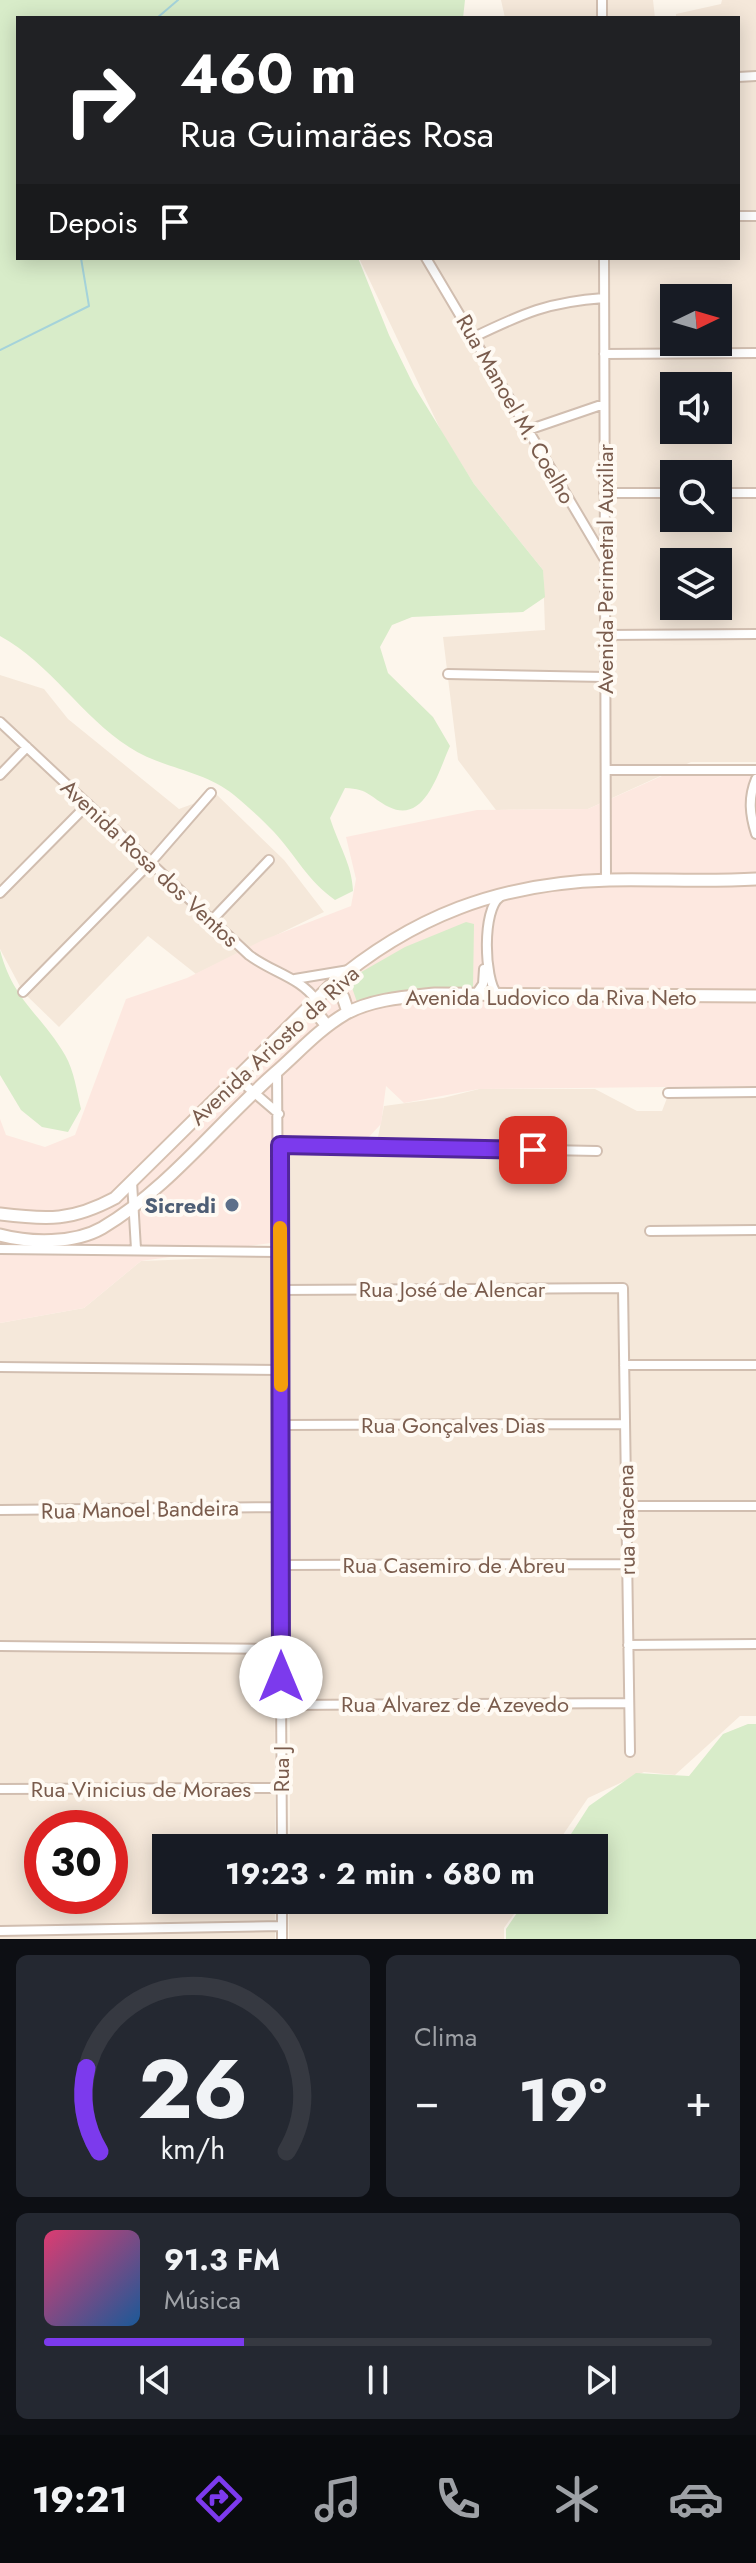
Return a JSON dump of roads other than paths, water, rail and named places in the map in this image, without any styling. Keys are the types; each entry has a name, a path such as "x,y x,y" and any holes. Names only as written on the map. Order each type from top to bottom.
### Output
{"street":[{"name":"Rua Manoel M. Coelho","path":"427,260 605,560"},
{"name":"Avenida Perimetral Auxiliar","path":"604,260 606,880"},
{"path":"474,337 529,310 562,301 604,298"},
{"path":"604,354 756,353"},
{"path":"528,430 604,404"},
{"path":"604,493 660,493"},
{"path":"732,493 756,493"},
{"path":"605,635 756,634"},
{"path":"448,674 605,677"},
{"name":"Avenida Rosa dos Ventos","path":"0,722 212,920 273,973 295,979 317,1001"},
{"path":"0,775 27,747"},
{"path":"606,770 756,770"},
{"path":"756,779 750,797 756,834"},
{"path":"23,992 150,863 211,793"},
{"path":"0,893 88,804"},
{"path":"212,920 269,860"},
{"name":"Avenida Ariosto da Riva","path":"0,1214 38,1219 71,1218 115,1198 329,987 349,970 433,916 543,885 606,880 756,879"},
{"path":"497,994 489,982 485,913 496,899 508,893"},
{"path":"474,902 485,913"},
{"path":"476,994 484,979 486,947"},
{"path":"295,979 349,970"},
{"path":"309,990 329,987 343,997 348,1012"},
{"name":"Avenida Ludovico da Riva Neto","path":"0,1235 21,1240 69,1243 101,1229 177,1169 300,1046 348,1012 389,999 476,994 756,996"},
{"path":"317,1001 319,1016 327,1026"},
{"name":"Rua J","path":"277,1071 280,1115 282,1834"},
{"path":"237,1078 280,1115"},
{"path":"668,1093 756,1092"},
{"path":"280,1145 597,1151"},
{"path":"132,1182 136,1201 136,1249"},
{"path":"650,1231 756,1230"},
{"path":"0,1249 69,1243 136,1249 280,1252"},
{"name":"Rua José de Alencar","path":"280,1290 623,1288"},
{"name":"rua dracena","path":"623,1288 630,1752"},
{"path":"624,1365 756,1365"},
{"path":"0,1367 281,1370"},
{"name":"Rua Gonçalves Dias","path":"281,1425 625,1424"},
{"path":"626,1506 756,1506"},
{"name":"Rua Manoel Bandeira","path":"0,1510 281,1507"},
{"name":"Rua Casemiro de Abreu","path":"281,1565 627,1564"},
{"path":"628,1645 756,1644"},
{"path":"0,1646 281,1649"},
{"name":"Rua Alvarez de Azevedo","path":"281,1705 629,1703"},
{"name":"Rua Vinicius de Moraes","path":"0,1789 281,1788"},
{"path":"282,1914 282,1939"},
{"path":"0,1931 282,1926"}],"waterway":[{"path":"159,16 178,0"},
{"path":"0,350 89,306 81,260"}],"place":[{"name":"Sicredi","path":"232,1205"}]}
